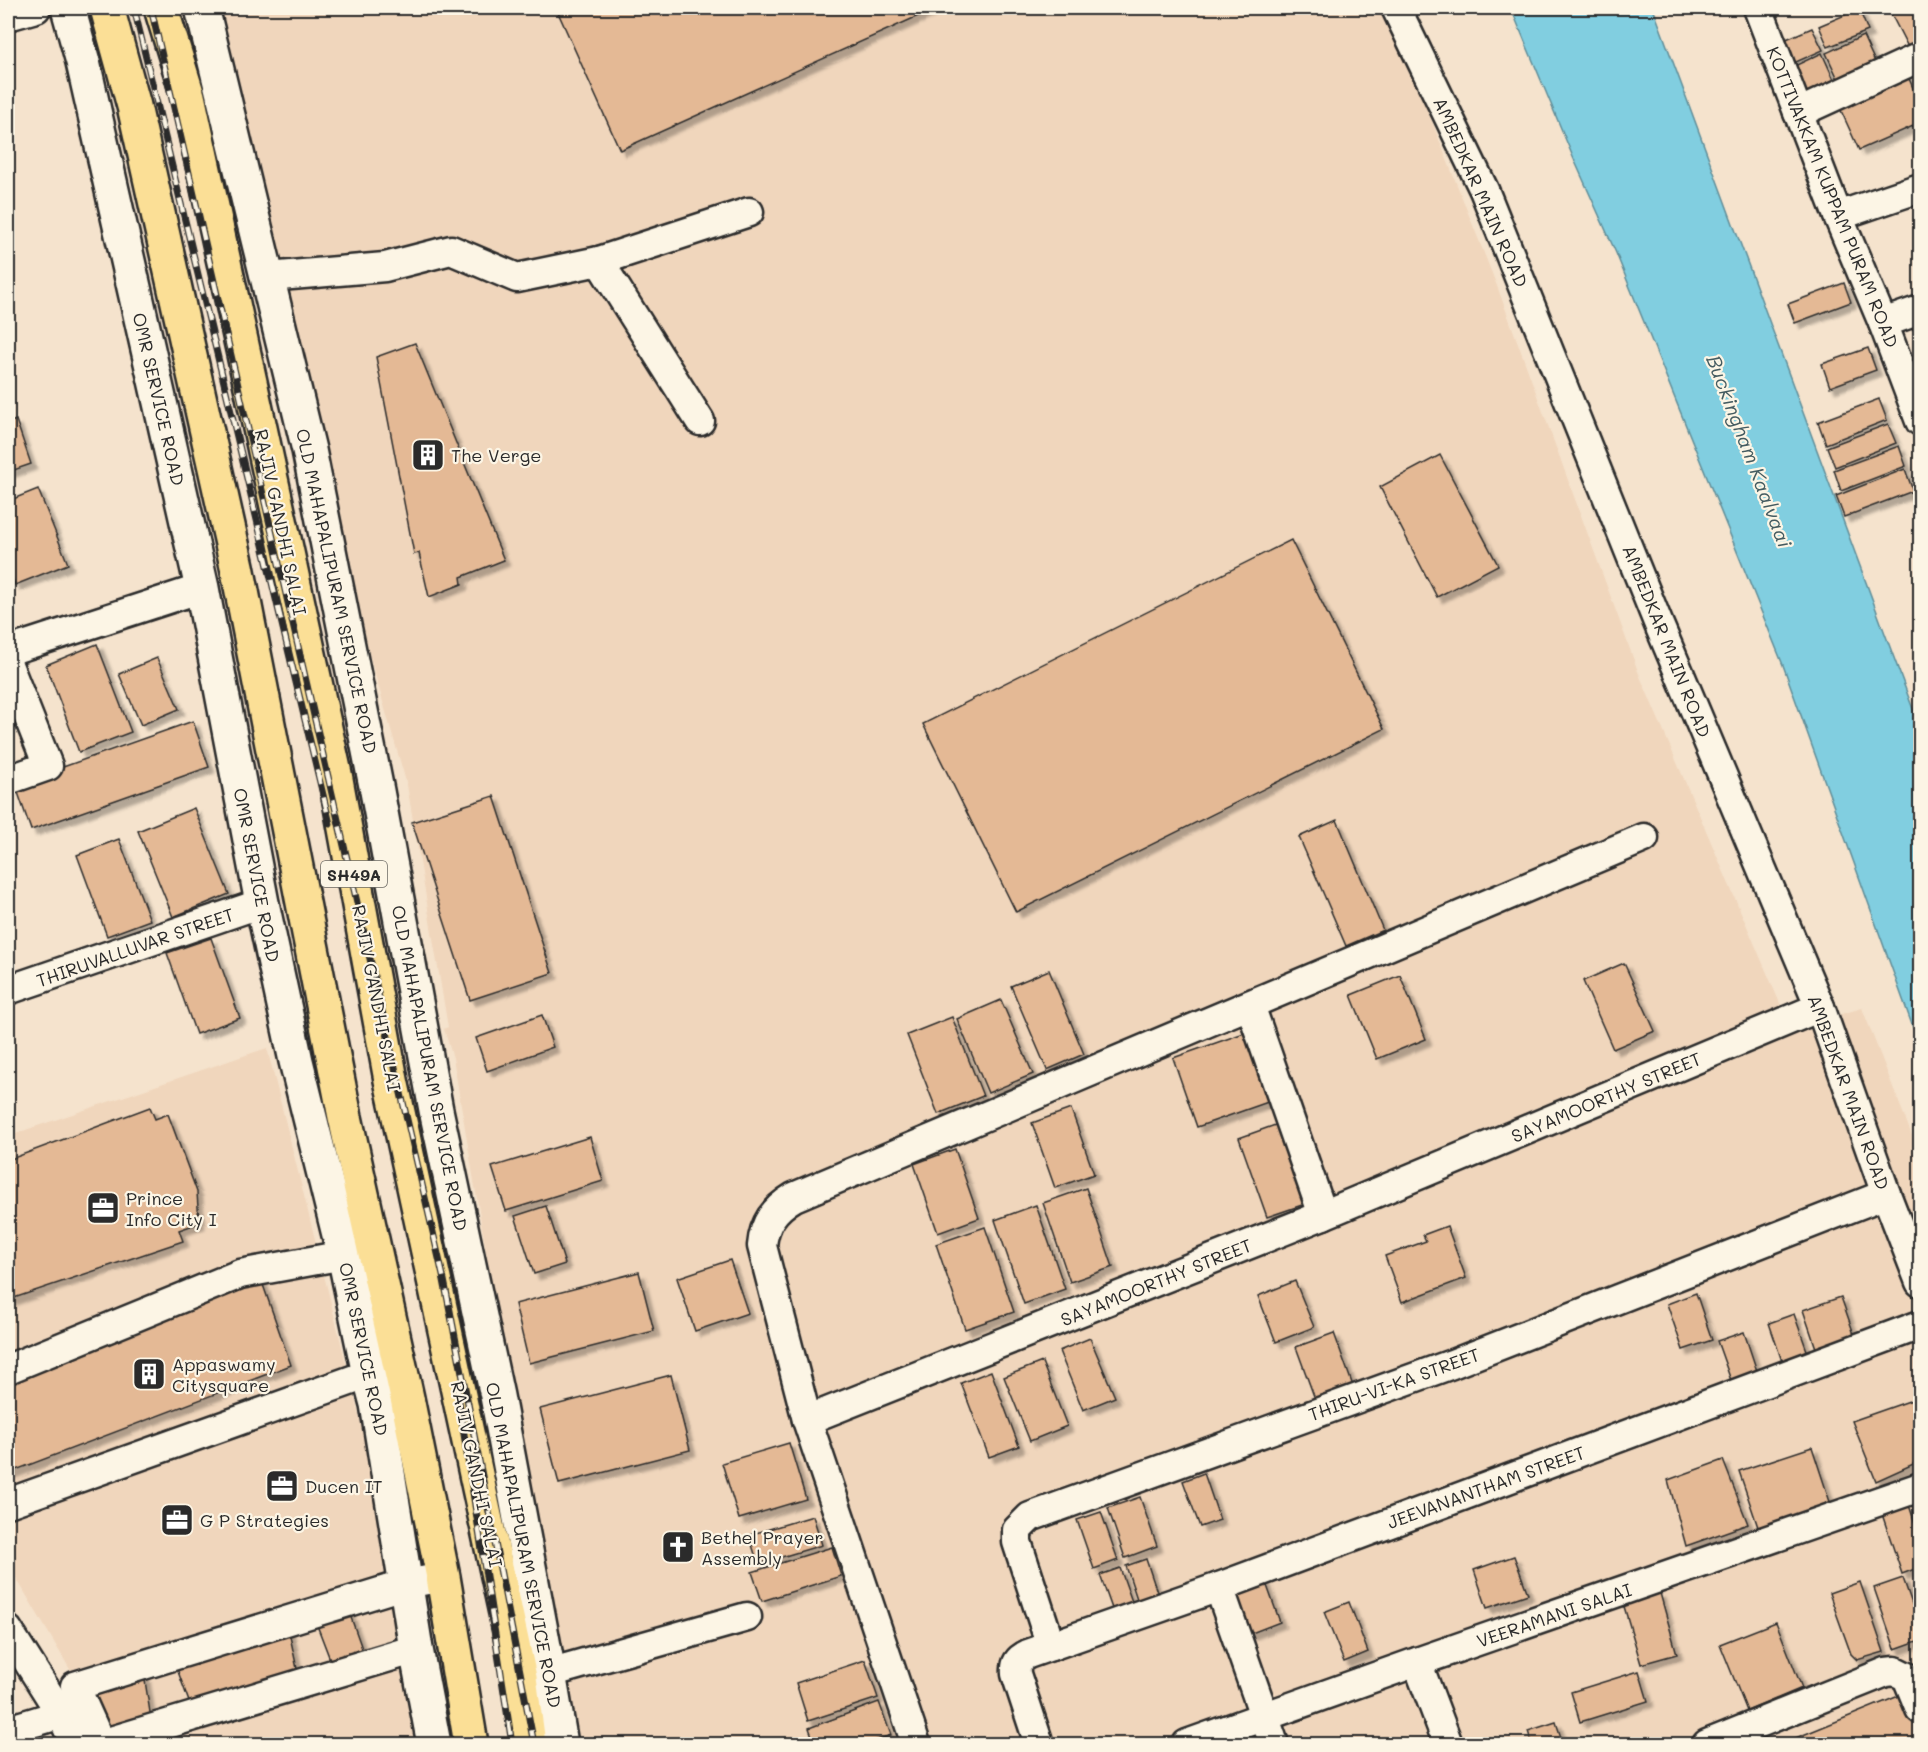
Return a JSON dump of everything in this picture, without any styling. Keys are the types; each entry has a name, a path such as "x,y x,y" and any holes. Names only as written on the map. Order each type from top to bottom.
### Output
{"main road":[{"name":"SH49A","path":"107,8 137,118 237,566 343,1106 407,1398 443,1577 471,1744"},
{"name":"RAJIV GANDHI SALAI","path":"161,8 188,96 335,774 391,1080 520,1678 529,1744"}],"street":[{"path":"8,16 36,8"},
{"name":"OMR SERVICE ROAD","path":"68,8 83,62 202,588 262,903 296,1061 344,1255 377,1404 416,1649 434,1744"},
{"name":"OLD MAHAPALIPURAM SERVICE ROAD","path":"202,8 309,450 362,712 436,1110 478,1300 561,1744"},
{"name":"AMBEDKAR MAIN ROAD","path":"1396,8 1484,190 1659,626 1820,1007 1886,1194 1920,1282"},
{"name":"KOTTIVAKKAM KUPPAM PURAM ROAD","path":"1758,8 1920,421"},
{"path":"1798,113 1920,57"},
{"path":"1838,216 1920,189"},
{"path":"268,277 384,267 451,250 517,278 599,261 749,212"},
{"path":"599,261 700,421"},
{"path":"1883,323 1920,310"},
{"path":"8,651 202,588"},
{"path":"8,665 48,766 8,780"},
{"path":"916,1744 807,1420 762,1246 763,1234 771,1215 794,1197 1644,838"},
{"name":"THIRUVALLUVAR STREET","path":"8,990 262,903"},
{"path":"1250,1005 1323,1215"},
{"name":"SAYAMOORTHY STREET","path":"807,1420 1323,1215 1820,1007"},
{"name":"THIRU-VI-KA STREET","path":"1051,1646 1017,1542 1017,1530 1030,1517 1452,1364 1886,1194"},
{"path":"8,1369 240,1274 344,1255"},
{"name":"JEEVANANTHAM STREET","path":"1039,1744 1016,1674 1016,1664 1020,1658 1028,1654 1219,1587 1920,1325"},
{"path":"8,1503 369,1374"},
{"name":"VEERAMANI SALAI","path":"1187,1744 1920,1487"},
{"path":"416,1649 101,1744 75,1686 406,1584 443,1577"},
{"path":"1219,1587 1274,1744"},
{"path":"549,1673 747,1617"},
{"path":"8,1630 61,1714 75,1744"},
{"path":"1417,1662 1448,1744"},
{"path":"1722,1742 1886,1672 1895,1671 1907,1677 1920,1709"},
{"path":"8,1730 61,1714"}],"shaded area":[{"path":"182,8 1387,8 1497,286 1639,674 1791,1029 1862,1008 1920,1156 1920,1744 577,1744 565,1669 526,1486 453,1058 444,1029 448,1027 407,785"},
{"path":"267,1048 400,1578 418,1744 107,1744 81,1688 8,1564 8,1136"}],"water":[{"name":"Buckingham Kaalvaai","path":"1511,8 1653,8 1920,728 1920,1047 1783,665 1616,253"}],"building":[{"path":"556,8 936,8 620,150"},
{"path":"1888,8 1920,8 1920,43 1909,49"},
{"path":"1859,9 1868,31 1828,47 1819,26"},
{"path":"1812,28 1823,50 1787,66 1777,43"},
{"path":"1863,36 1876,64 1839,81 1826,53"},
{"path":"1822,53 1835,82 1798,99 1786,70"},
{"path":"1907,74 1920,104 1920,123 1859,150 1838,104"},
{"path":"1844,283 1851,302 1795,323 1788,304"},
{"name":"The Verge","path":"415,343 504,560 461,577 462,584 429,597 419,553 414,554 376,357"},
{"path":"1868,348 1876,370 1830,387 1822,364"},
{"path":"1879,399 1887,420 1826,444 1818,422"},
{"path":"16,420 31,464 8,472 8,423"},
{"path":"1888,424 1896,443 1835,467 1827,447"},
{"path":"1899,446 1906,466 1841,491 1834,470"},
{"path":"1440,455 1498,565 1437,597 1380,487"},
{"path":"1905,469 1913,491 1844,517 1836,496"},
{"path":"38,489 68,564 15,585 8,565 8,501"},
{"path":"1291,540 1384,729 1016,912 923,724"},
{"path":"97,644 131,732 79,752 46,665"},
{"path":"157,658 179,709 141,725 119,674"},
{"path":"193,721 209,767 31,830 15,784"},
{"path":"494,796 552,973 470,1000 412,822"},
{"path":"194,808 229,894 173,917 138,831"},
{"path":"1337,820 1383,930 1346,946 1299,837"},
{"path":"119,839 150,920 107,936 77,855"},
{"path":"211,938 240,1018 196,1034 167,953"},
{"path":"1624,963 1655,1031 1613,1049 1583,981"},
{"path":"1049,970 1084,1054 1047,1070 1011,986"},
{"path":"1400,975 1426,1039 1377,1059 1351,995"},
{"path":"1001,1000 1033,1074 988,1093 957,1019"},
{"path":"542,1015 553,1047 487,1071 476,1038"},
{"path":"952,1017 983,1096 938,1114 907,1035"},
{"path":"1244,1033 1268,1102 1197,1127 1173,1058"},
{"name":"Prince Info City I","path":"150,1107 155,1119 168,1114 197,1192 199,1223 179,1230 183,1241 8,1300 8,1160"},
{"path":"1071,1109 1094,1174 1055,1188 1032,1123"},
{"path":"1278,1124 1305,1204 1267,1217 1239,1138"},
{"path":"590,1137 603,1181 506,1211 492,1167"},
{"path":"955,1149 979,1218 938,1233 914,1164"},
{"path":"1086,1188 1113,1267 1070,1282 1043,1203"},
{"path":"1036,1205 1065,1289 1024,1304 995,1220"},
{"path":"546,1206 565,1264 534,1274 515,1216"},
{"path":"1447,1226 1466,1278 1402,1302 1385,1256 1426,1241 1423,1235"},
{"path":"985,1227 1014,1312 965,1329 936,1244"},
{"path":"730,1260 748,1313 695,1331 677,1278"},
{"path":"639,1272 654,1331 529,1363 515,1304"},
{"name":"Appaswamy Citysquare","path":"261,1279 291,1365 8,1473 8,1382"},
{"path":"1295,1281 1314,1327 1276,1342 1258,1296"},
{"path":"1696,1293 1712,1340 1683,1350 1667,1304"},
{"path":"1841,1297 1856,1340 1818,1354 1803,1310"},
{"path":"1794,1314 1810,1359 1784,1367 1769,1323"},
{"path":"1744,1332 1759,1377 1733,1386 1717,1341"},
{"path":"1334,1333 1353,1386 1315,1399 1296,1347"},
{"path":"1090,1338 1115,1397 1083,1410 1059,1351"},
{"path":"1042,1362 1067,1426 1030,1441 1004,1377"},
{"path":"991,1371 1019,1446 989,1457 961,1383"},
{"path":"671,1375 690,1450 559,1484 540,1409"},
{"path":"1915,1399 1920,1413 1920,1461 1876,1481 1852,1421"},
{"path":"789,1443 806,1499 739,1519 722,1463"},
{"path":"1812,1447 1832,1508 1760,1533 1739,1471"},
{"path":"1723,1460 1748,1524 1686,1546 1668,1480"},
{"path":"1204,1473 1220,1520 1200,1527 1183,1481"},
{"path":"1140,1497 1157,1546 1125,1558 1108,1508"},
{"path":"1920,1500 1920,1528 1912,1503"},
{"path":"1909,1505 1920,1539 1920,1567 1902,1574 1882,1514"},
{"path":"1101,1512 1118,1560 1094,1569 1077,1520"},
{"path":"813,1516 822,1545 758,1564 749,1535"},
{"path":"832,1547 841,1576 762,1601 752,1572"},
{"path":"1514,1556 1528,1594 1487,1608 1474,1570"},
{"path":"1146,1559 1160,1601 1140,1608 1126,1566"},
{"path":"1120,1568 1135,1610 1115,1617 1100,1575"},
{"path":"1903,1578 1920,1627 1920,1640 1895,1649 1874,1588"},
{"path":"1265,1580 1280,1622 1244,1636 1228,1593"},
{"path":"1860,1582 1884,1652 1857,1660 1851,1654 1829,1593"},
{"path":"1660,1593 1677,1654 1641,1664 1623,1603"},
{"path":"1349,1602 1368,1652 1344,1662 1324,1612"},
{"path":"348,1609 365,1657 333,1667 315,1620"},
{"path":"1776,1622 1802,1688 1747,1711 1720,1644"},
{"path":"288,1627 299,1678 192,1710 176,1666"},
{"path":"865,1660 878,1698 808,1721 796,1683"},
{"path":"143,1668 152,1725 113,1737 91,1686"},
{"path":"1639,1671 1648,1701 1580,1722 1571,1692"},
{"path":"1906,1693 1920,1727 1920,1744 1781,1744"},
{"path":"879,1702 891,1735 866,1744 815,1744 809,1728"},
{"path":"1556,1722 1563,1744 1532,1744 1528,1731"}],"railway":[{"path":"134,8 330,824"},
{"path":"151,8 444,1280 534,1744"},
{"path":"457,1389 512,1744"}],"place":[{"name":"The Verge","path":"428,455"},
{"name":"Prince Info City I","path":"103,1208"},
{"name":"Appaswamy Citysquare","path":"149,1374"},
{"name":"Ducen IT","path":"282,1486"},
{"name":"G P Strategies","path":"177,1520"},
{"name":"Bethel Prayer Assembly","path":"678,1547"}]}
